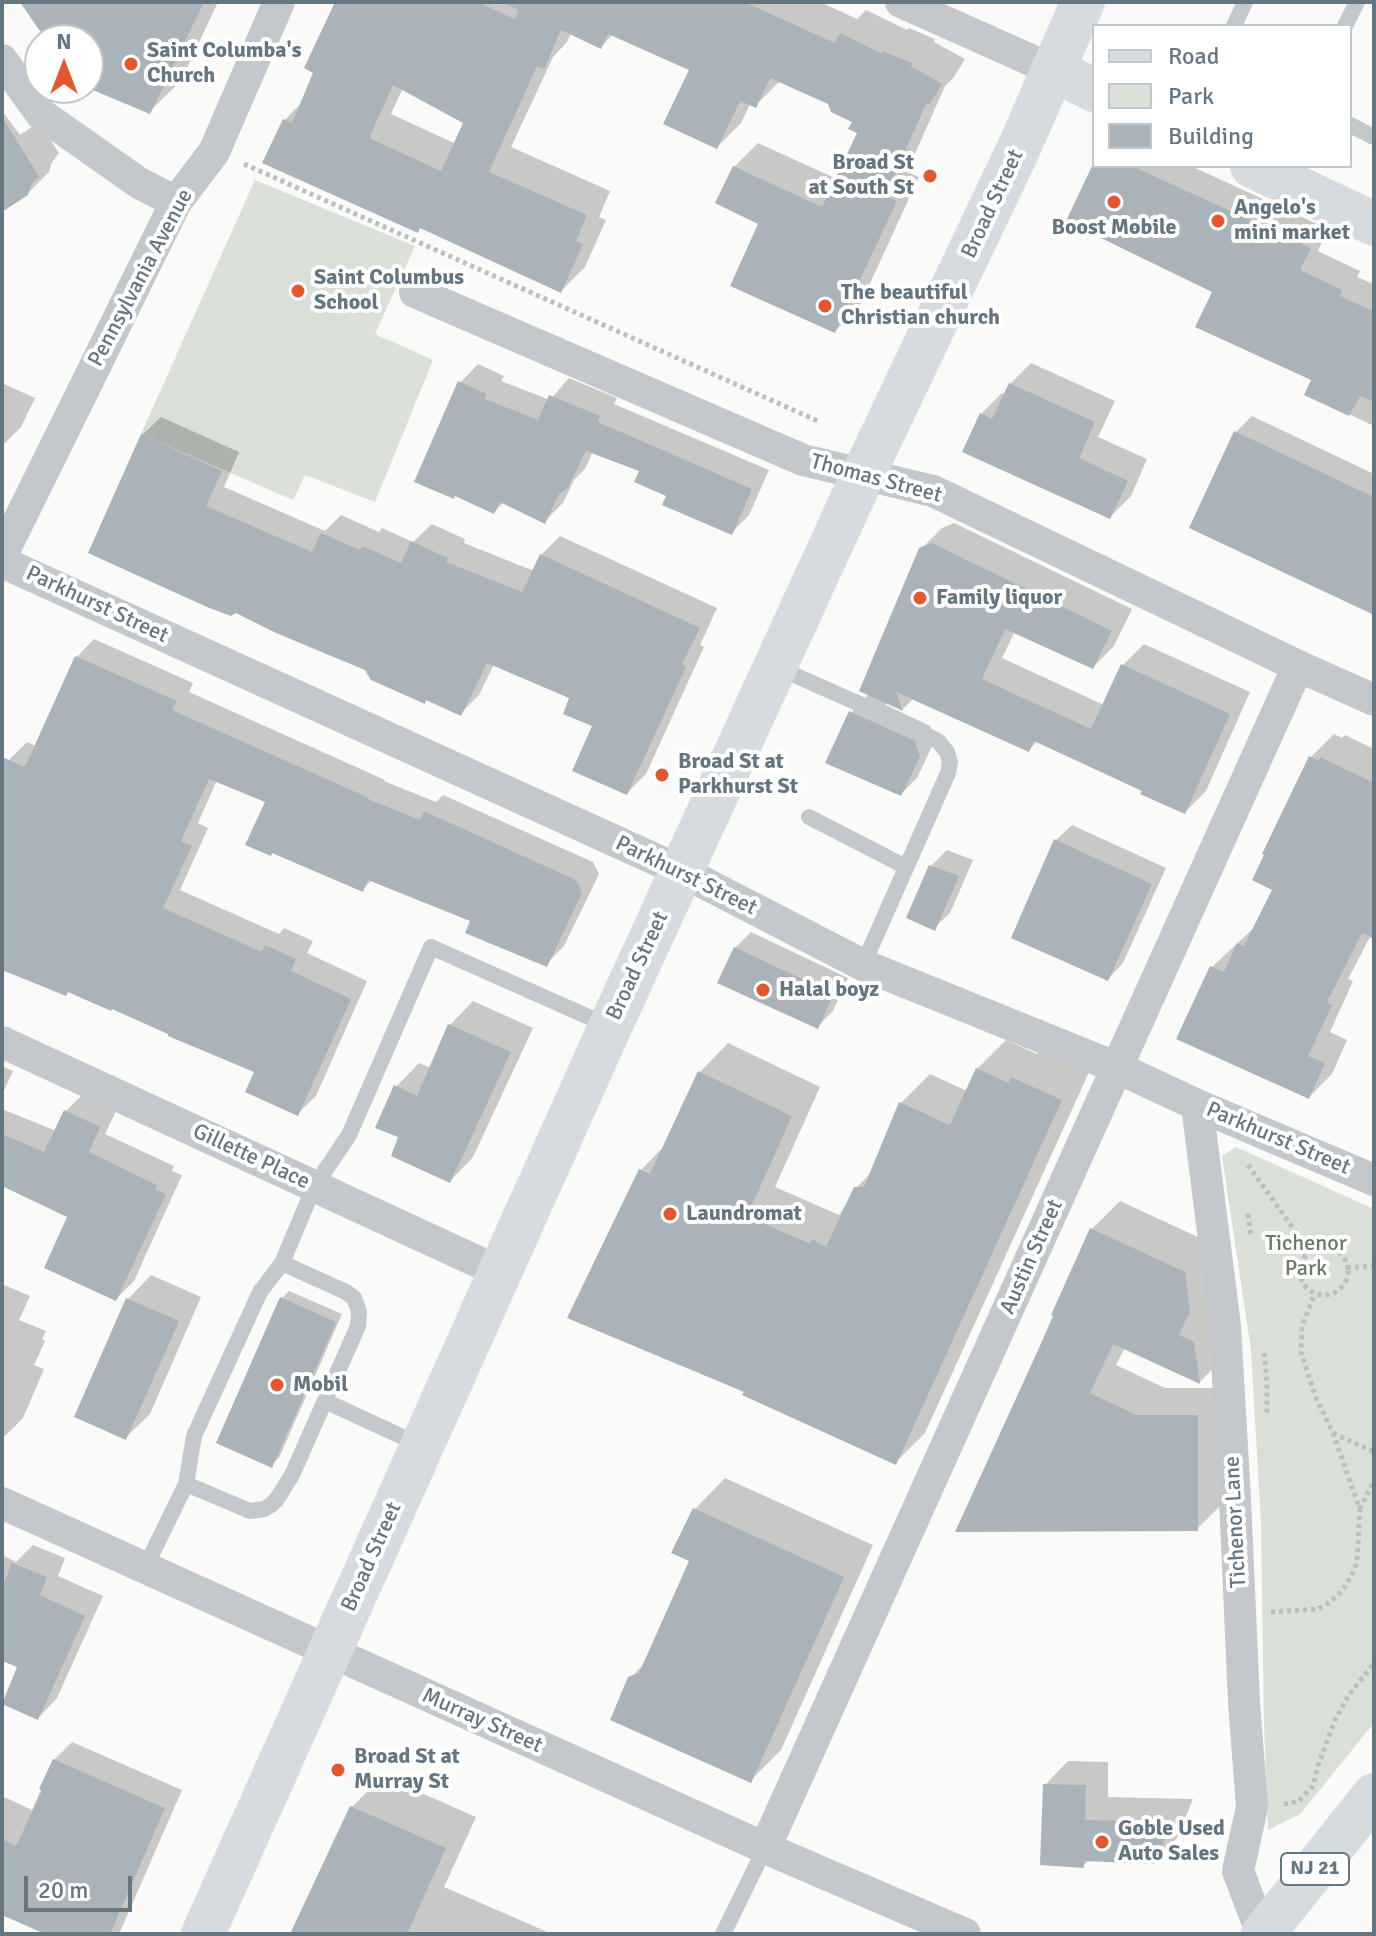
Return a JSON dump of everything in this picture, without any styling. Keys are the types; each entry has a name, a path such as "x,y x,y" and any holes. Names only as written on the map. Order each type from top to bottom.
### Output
{"main road":[{"name":"Broad Street","path":"203,1934 681,871 863,475 1018,150 1083,2"},
{"path":"1053,70 1092,89"},
{"path":"1276,171 1374,224"},
{"name":"NJ 21","path":"1262,1934 1374,1795"}],"street":[{"name":"Pennsylvania Avenue","path":"2,555 176,202 214,152 279,2"},
{"path":"901,2 1053,70"},
{"path":"2,60 41,114 139,183 176,202"},
{"name":"Thomas Street","path":"415,292 803,460 933,491 1374,700"},
{"name":"Parkhurst Street","path":"2,562 681,871 863,965 1118,1068 1374,1180"},
{"name":"Austin Street","path":"765,1848 1298,666"},
{"name":"Gillette Place","path":"2,1042 500,1272"},
{"name":"Tichenor Lane","path":"1197,1105 1225,1326 1252,1807 1238,1871 1262,1934"},
{"name":"Murray Street","path":"2,1503 765,1848 965,1934"}],"lane":[{"path":"1235,24 1245,2"},
{"path":"1346,24 1357,2"},
{"path":"1352,126 1374,137"},
{"path":"775,666 938,741 950,762 948,773 863,965"},
{"path":"809,817 906,867"},
{"path":"145,1568 186,1484 194,1436 260,1292 282,1263 314,1187 349,1135 431,947 610,1027"},
{"path":"186,1484 250,1511 264,1509 277,1499 292,1475 358,1326 359,1311 354,1298 282,1263"},
{"path":"325,1401 421,1445"},
{"path":"723,1934 765,1848"}],"path":[{"path":"250,167 820,422"},
{"path":"1244,1159 1256,1164"},
{"path":"1243,1173 1244,1159"},
{"path":"1244,1159 1310,1252"},
{"path":"1246,1210 1253,1248"},
{"path":"1322,1248 1333,1250 1343,1257 1347,1268 1346,1280 1338,1290 1328,1295 1315,1293 1305,1286 1300,1274 1302,1261 1310,1252 1322,1248"},
{"path":"1347,1268 1374,1266"},
{"path":"1315,1293 1302,1326 1301,1352 1360,1510"},
{"path":"1264,1352 1267,1428"},
{"path":"1333,1433 1374,1452"},
{"path":"1270,1612 1318,1609 1342,1591 1357,1562 1360,1510 1374,1481"},
{"path":"1274,1807 1299,1801 1313,1786 1335,1720 1349,1695 1374,1663"}],"green space":[{"path":"255,180 415,246 375,334 433,360 375,502 305,475 293,500 141,434"},
{"name":"Tichenor Park","path":"1236,1147 1374,1209 1374,1723 1300,1814 1268,1830 1261,1524 1251,1350 1222,1156"}],"building":[{"name":"Saint Columba's Church","path":"20,2 204,2 150,114 104,95 104,24 35,24"},
{"path":"335,2 477,2 515,19 519,10 503,2 744,2 835,43 840,33 882,54 883,51 912,63 911,66 942,84 930,104 926,104 885,196 897,201 835,333 730,286 758,224 715,203 733,166 822,207 857,133 848,129 852,122 831,112 828,104 770,78 756,108 740,101 717,149 663,124 689,70 608,34 601,49 561,30 544,69 537,66 489,172 587,215 576,241 583,244 561,293 420,228 418,233 262,163 283,119 292,123 313,73 304,68","holes":["393,85 463,123 441,171 369,138"]},
{"path":"2,117 39,176 31,185 28,195 2,212"},
{"path":"1092,166 1136,168 1311,248 1300,270 1342,290 1340,296 1374,312 1374,402 1360,396 1349,416 1304,395 1311,380 1195,327 1212,292 1066,221"},
{"path":"458,381 487,394 485,399 538,420 549,395 600,416 598,422 752,489 732,535 662,505 666,496 634,482 639,471 586,451 567,489 559,494 545,524 500,502 494,514 414,482"},
{"path":"1009,383 1095,422 1079,458 1128,481 1110,519 962,452 980,413 992,419"},
{"path":"1234,431 1374,497 1374,615 1189,528"},
{"path":"141,434 222,471 206,506 312,552 321,533 401,563 411,541 448,558 446,562 522,592 540,554 700,628 682,664 686,667 627,795 572,771 592,726 563,714 569,698 487,663 461,716 371,680 365,670 236,613 231,616 207,607 88,553"},
{"path":"932,543 1112,631 1093,669 1005,629 982,679 1091,729 1121,664 1230,714 1185,814 1034,741 1029,752 896,692 903,711 859,691 919,548"},
{"path":"75,656 177,701 172,710 368,799 420,820 424,811 576,880 582,893 547,967 465,933 470,921 368,880 363,892 272,853 271,856 245,845 265,802 209,779 181,841 192,846 163,908 262,952 265,945 296,959 291,971 351,999 298,1116 245,1092 254,1072 112,1009 68,992 66,996 2,970 2,757 25,767"},
{"path":"849,711 915,741 920,757 901,796 825,763"},
{"path":"1309,756 1319,761 1320,757 1374,783 1374,939 1362,933 1327,1002 1332,1005 1308,1056 1325,1063 1309,1099 1176,1039 1210,966 1224,972 1237,943 1244,946 1272,890 1252,880"},
{"path":"1054,839 1152,884 1108,981 1011,938"},
{"path":"929,865 959,876 935,931 906,918"},
{"path":"734,947 834,994 818,1029 717,983"},
{"path":"448,1024 511,1052 450,1183 391,1156 398,1137 375,1128 394,1085 417,1096"},
{"path":"976,1068 1009,1083 1011,1077 1062,1100 896,1465 742,1395 744,1392 567,1318 639,1169 650,1174 698,1071 792,1116 747,1216 810,1244 812,1239 826,1247 854,1187 864,1187 899,1102 950,1125"},
{"path":"64,1110 100,1127 89,1152 157,1185 155,1189 166,1194 116,1301 44,1268 67,1217 2,1186 2,1134 44,1152"},
{"path":"1090,1228 1185,1272 1190,1312 1179,1335 1194,1342 1200,1384 1113,1344 1090,1393 1136,1415 1198,1415 1198,1531 955,1532 1039,1348"},
{"path":"280,1297 336,1322 272,1468 216,1443"},
{"path":"126,1298 179,1321 126,1440 74,1417"},
{"path":"693,1508 844,1577 751,1783 610,1720 628,1677 639,1673 689,1561 671,1553"},
{"path":"12,1563 47,1577 40,1595 85,1616 38,1720 2,1704 17,1667 2,1661 2,1588"},
{"path":"53,1759 165,1808 110,1934 45,1934 2,1915 2,1839 16,1846 42,1791 39,1789"},
{"name":"Goble Used Auto Sales","path":"1043,1784 1086,1785 1085,1820 1172,1822 1154,1864 1084,1861 1084,1868 1040,1865"},
{"path":"350,1806 446,1848 407,1934 290,1934"}],"place":[{"name":"Saint Columba's Church","path":"131,64"},
{"name":"Broad St at South St","path":"930,176"},
{"name":"Boost Mobile","path":"1114,202"},
{"name":"Angelo's mini market","path":"1218,221"},
{"name":"Saint Columbus School","path":"298,291"},
{"name":"The beautiful Christian church","path":"825,306"},
{"name":"Family liquor","path":"920,598"},
{"name":"Broad St at Parkhurst St","path":"662,775"},
{"name":"Halal boyz","path":"763,990"},
{"name":"Laundromat","path":"670,1214"},
{"name":"Mobil","path":"277,1385"},
{"name":"Broad St at Murray St","path":"338,1770"},
{"name":"Goble Used Auto Sales","path":"1102,1842"}]}
